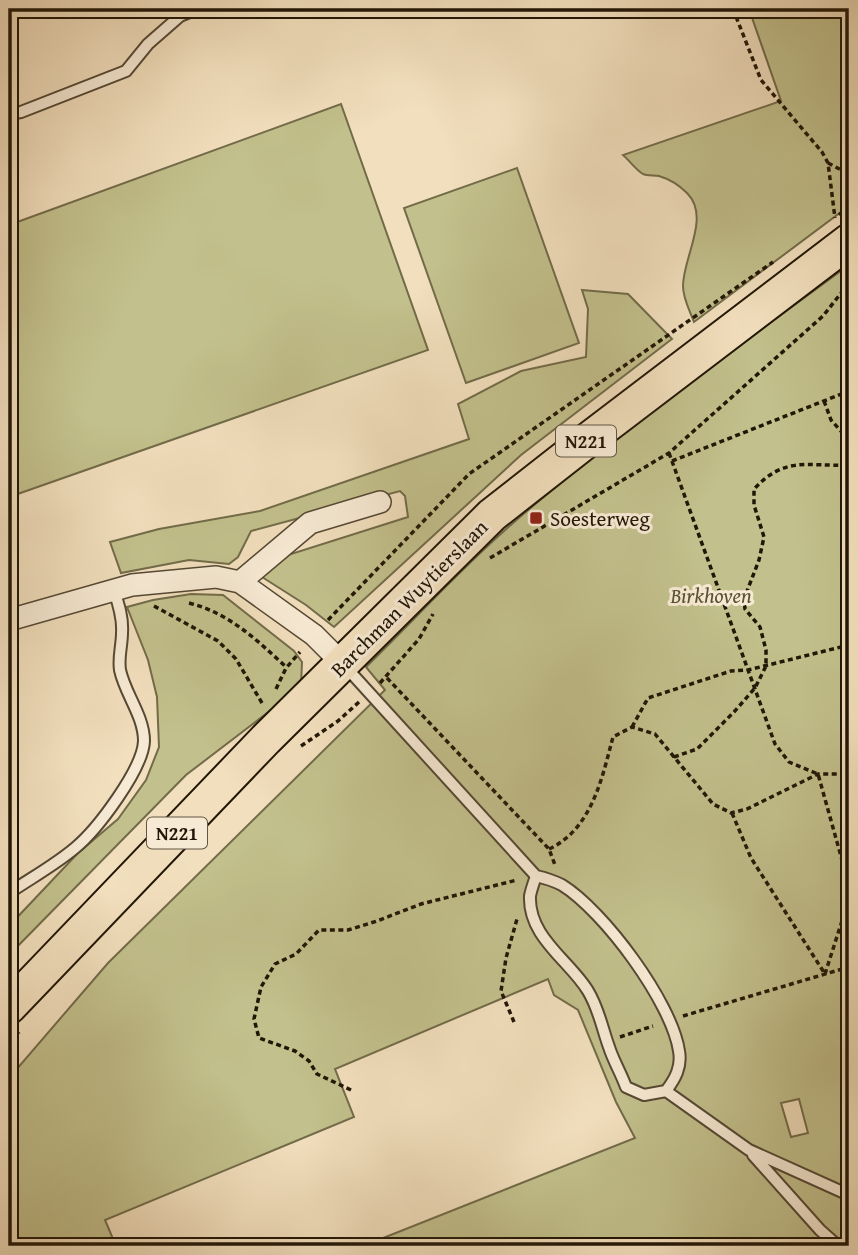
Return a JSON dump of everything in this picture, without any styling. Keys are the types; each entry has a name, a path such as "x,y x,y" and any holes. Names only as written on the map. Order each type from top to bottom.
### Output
{"main road":[{"name":"Barchman Wuytierslaan","path":"10,1007 291,735 342,663 492,515 589,439 842,230"}],"street":[{"path":"240,582 310,523 380,502"},
{"path":"9,620 147,582 216,577 240,582 314,635 342,663"}],"lane":[{"path":"9,114 21,112 126,71 156,37 180,16 197,9"},
{"path":"9,893 76,847 122,793 136,767 144,742 140,723 120,669 120,589"},
{"path":"342,663 536,876 562,885 578,898 634,959 669,1020 680,1053 677,1076 666,1091 644,1095 626,1087 589,991 569,965 546,943 533,914 530,896 536,876"},
{"path":"666,1091 749,1150 849,1195"},
{"path":"749,1150 820,1230 838,1246"}],"path":[{"path":"733,9 761,79 828,163 849,174"},
{"path":"828,163 842,230"},
{"path":"842,230 849,206"},
{"name":"Barchman Wuytierslaan","path":"314,635 469,474 778,258"},
{"name":"Barchman Wuytierslaan","path":"488,560 669,453 823,316 849,282"},
{"path":"672,461 849,391"},
{"path":"824,401 831,419 849,440"},
{"path":"669,453 775,744 789,762 818,774 849,774"},
{"path":"674,757 697,749 755,688 766,666 766,650 760,626 745,609 744,599 756,570 764,537 754,505 754,489 779,468 798,465 849,466"},
{"path":"120,589 218,641 236,659 266,709 291,735"},
{"path":"186,602 210,608 252,635 286,668"},
{"name":"Barchman Wuytierslaan","path":"438,606 419,639 393,666 387,678 549,849 557,845 582,821 599,791 613,737 632,727"},
{"path":"818,774 747,809 732,813 713,804 655,734 632,727 648,698 731,671 748,670 849,645"},
{"name":"Barchman Wuytierslaan","path":"291,735 338,721 369,692"},
{"path":"818,774 849,885"},
{"path":"732,813 751,858 825,974"},
{"path":"351,1090 317,1074 309,1061 295,1051 259,1038 254,1019 261,987 275,964 296,954 319,930 348,930 421,904 536,876"},
{"path":"825,974 849,898"},
{"path":"514,1022 502,991 506,958 518,917"},
{"path":"693,1012 849,967"},
{"path":"607,1042 669,1020"}],"green space":[{"path":"749,9 849,9 849,206 694,322 685,300 683,286 696,225 694,203 678,185 659,176 643,174 623,155 781,101"},
{"path":"341,104 428,350 9,497 9,225"},
{"path":"517,168 579,343 466,383 404,208"},
{"name":"Birkhoven","path":"849,265 849,1246 363,1246 635,1138 616,1102 578,1010 554,995 548,979 335,1069 354,1117 105,1220 116,1246 9,1246 9,1078 108,963 385,690 366,667 465,568 506,529 605,447","holes":["799,1099 808,1133 791,1137 781,1103"]},
{"path":"582,290 628,294 672,339 521,455 334,627 262,577 272,560 408,517 405,496 400,491 251,531 238,557 229,564 189,560 121,573 110,542 159,529 260,511 469,439 458,404 521,371 586,357 588,309"},
{"path":"191,594 223,595 294,651 302,662 301,687 186,775 9,955 9,926 78,853 118,819 146,780 159,747 157,697 148,660 127,607"}],"place":[{"name":"Soesterweg","path":"536,518"}]}
